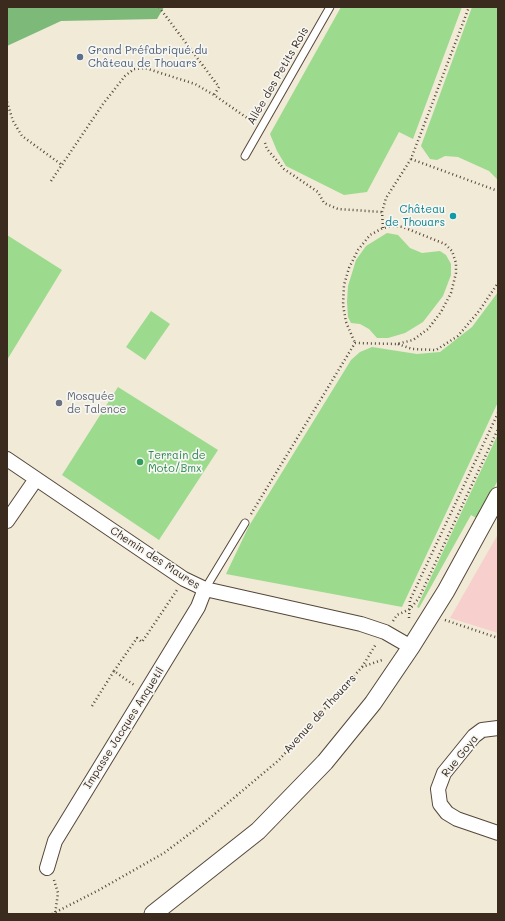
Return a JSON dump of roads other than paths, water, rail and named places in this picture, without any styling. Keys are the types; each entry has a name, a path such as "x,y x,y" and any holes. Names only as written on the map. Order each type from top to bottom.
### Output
{"street":[{"name":"Chemin des Maures","path":"7,459 184,579 205,589 361,624 385,632 405,643"},
{"path":"7,521 36,479"},
{"path":"153,914 258,831 320,768 373,703 405,643 450,585 498,496"},
{"name":"Impasse Jacques Anquetil","path":"47,868 54,841 146,693 198,606 205,589"},
{"name":"Rue Goya","path":"498,728 482,730 474,736 444,773 438,789 440,804 447,813 457,819 498,833"}],"lane":[{"name":"Allée des Petits Rois","path":"245,156 330,7"},
{"path":"205,589 245,523"}],"place":[{"name":"Grand Préfabriqué du Château de Thouars","path":"80,57"},
{"name":"Château de Thouars","path":"453,216"},
{"name":"Mosquée de Talence","path":"59,403"},
{"name":"Terrain de Moto/Bmx","path":"140,462"}]}
